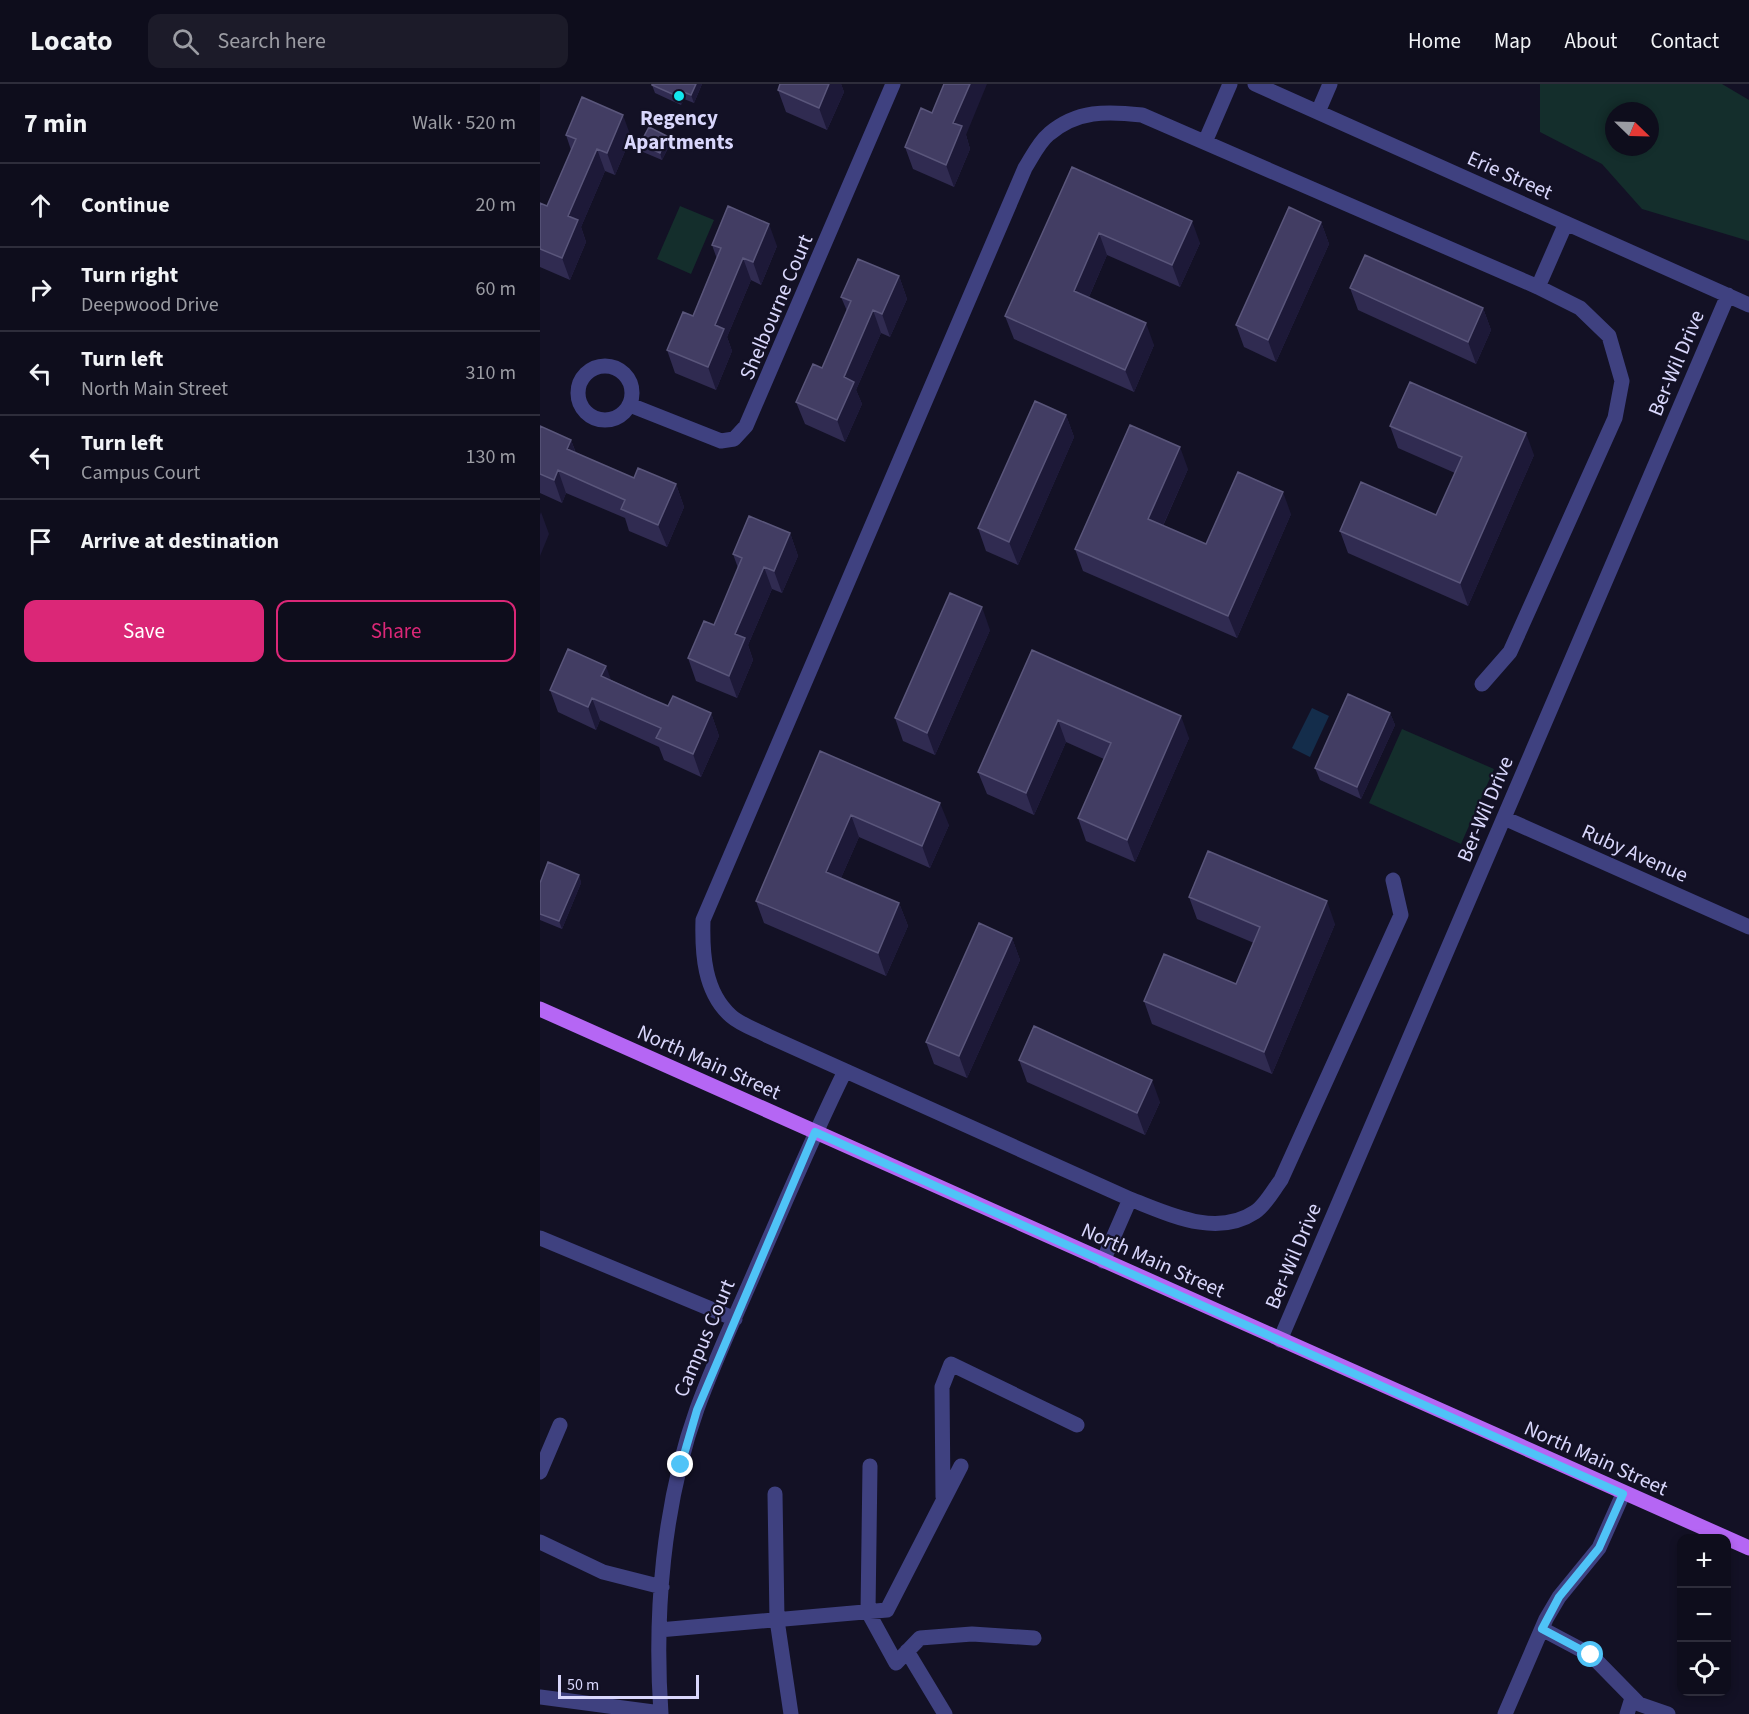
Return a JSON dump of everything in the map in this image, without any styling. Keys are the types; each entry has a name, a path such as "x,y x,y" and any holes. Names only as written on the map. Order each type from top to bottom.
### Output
{"main road":[{"name":"North Main Street","path":"540,1009 1623,1494 1749,1548"}],"street":[{"name":"Shelbourne Court","path":"630,405 721,441 734,439 746,426 893,84"},
{"path":"1204,142 1230,84"},
{"name":"Erie Street","path":"1255,84 1749,305"},
{"path":"1318,112 1330,84"},
{"path":"1394,880 1401,915 1281,1180 1256,1212 1220,1226 1177,1217 1130,1199 768,1036 731,1016 712,991 702,953 703,920 1025,168 1048,134 1082,115 1107,111 1142,115 1538,287 1580,308 1610,336 1622,381 1615,418 1510,652 1482,684"},
{"path":"1538,287 1566,223"},
{"name":"Ber-Wil Drive","path":"1280,1340 1728,296"},
{"name":"Ruby Avenue","path":"1504,818 1749,927"},
{"name":"Campus Court","path":"661,1713 659,1630 662,1587 668,1532 681,1465 697,1410 815,1132 845,1071"},
{"path":"1103,1261 1130,1199"},
{"path":"540,1238 735,1319"},
{"path":"943,1500 942,1387 951,1364 1077,1425"},
{"path":"540,1472 560,1425"},
{"path":"870,1466 868,1612 896,1663 920,1638 972,1634 1034,1638"},
{"path":"659,1630 887,1610 961,1466"},
{"path":"775,1494 777,1620 791,1714"},
{"path":"1505,1714 1542,1629 1559,1597 1599,1548 1623,1494"},
{"path":"540,1542 603,1572 662,1587"},
{"path":"1542,1629 1591,1655 1640,1704 1668,1714"},
{"path":"907,1651 945,1714"},
{"path":"540,1697 661,1713"},
{"path":"1627,1714 1632,1698"}],"green space":[{"path":"1540,84 1722,84 1749,100 1749,241 1642,209 1602,164 1540,132"},
{"path":"680,206 714,220 691,274 657,259"},
{"path":"1402,729 1494,769 1461,844 1369,803"}],"water":[{"path":"1312,708 1329,716 1310,757 1292,748"}],"building":[{"path":"652,84 696,84 691,95 681,91 679,97"},
{"path":"780,84 829,84 819,108 778,90"},
{"path":"944,84 970,84 953,123 962,126 946,165 905,147 921,108 932,113"},
{"path":"582,97 623,115 607,153 597,149 568,216 578,220 562,258 540,249 540,203 547,206 576,139 566,135"},
{"path":"649,127 667,136 660,153 640,144"},
{"path":"1072,167 1192,221 1172,265 1099,233 1074,291 1146,323 1125,370 1005,316"},
{"path":"728,206 769,224 753,262 743,258 715,325 724,329 708,367 667,350 683,312 693,316 721,248 712,245"},
{"path":"1289,207 1321,222 1268,340 1236,325"},
{"path":"1365,255 1483,308 1468,342 1350,288"},
{"path":"858,259 899,276 882,314 873,310 844,377 854,382 837,420 796,402 813,364 822,368 851,301 841,297"},
{"path":"1410,382 1526,433 1460,583 1340,531 1361,482 1436,515 1462,457 1390,426"},
{"path":"1035,401 1066,415 1009,542 978,528"},
{"path":"1130,425 1180,447 1148,519 1206,544 1238,472 1283,492 1228,616 1075,549"},
{"path":"540,426 571,440 567,449 634,478 638,468 676,484 658,525 621,509 625,500 558,470 554,480 540,474"},
{"path":"749,516 790,533 774,571 764,567 735,634 745,638 729,676 688,658 704,621 714,625 742,558 733,554"},
{"path":"950,593 982,607 927,733 895,718"},
{"path":"568,649 606,666 601,676 647,697 668,706 673,696 711,713 693,754 656,738 661,728 592,698 588,707 550,690"},
{"path":"1032,650 1181,716 1127,840 1078,818 1111,743 1058,720 1026,793 978,772"},
{"path":"1348,694 1390,713 1357,787 1315,768"},
{"path":"820,751 940,803 922,846 851,815 826,872 899,903 878,953 756,901"},
{"path":"1208,851 1327,901 1264,1052 1144,1001 1164,954 1236,984 1260,927 1189,897"},
{"path":"548,862 579,875 559,921 540,914 540,883"},
{"path":"979,923 1012,938 959,1056 926,1042"},
{"path":"1034,1026 1152,1080 1137,1113 1019,1060"}],"place":[{"name":"Regency Apartments","path":"679,96"}],"route":[{"path":"681,1465 697,1410 815,1132 1623,1494 1599,1548 1586,1568 1559,1597 1542,1629 1591,1655"}]}
